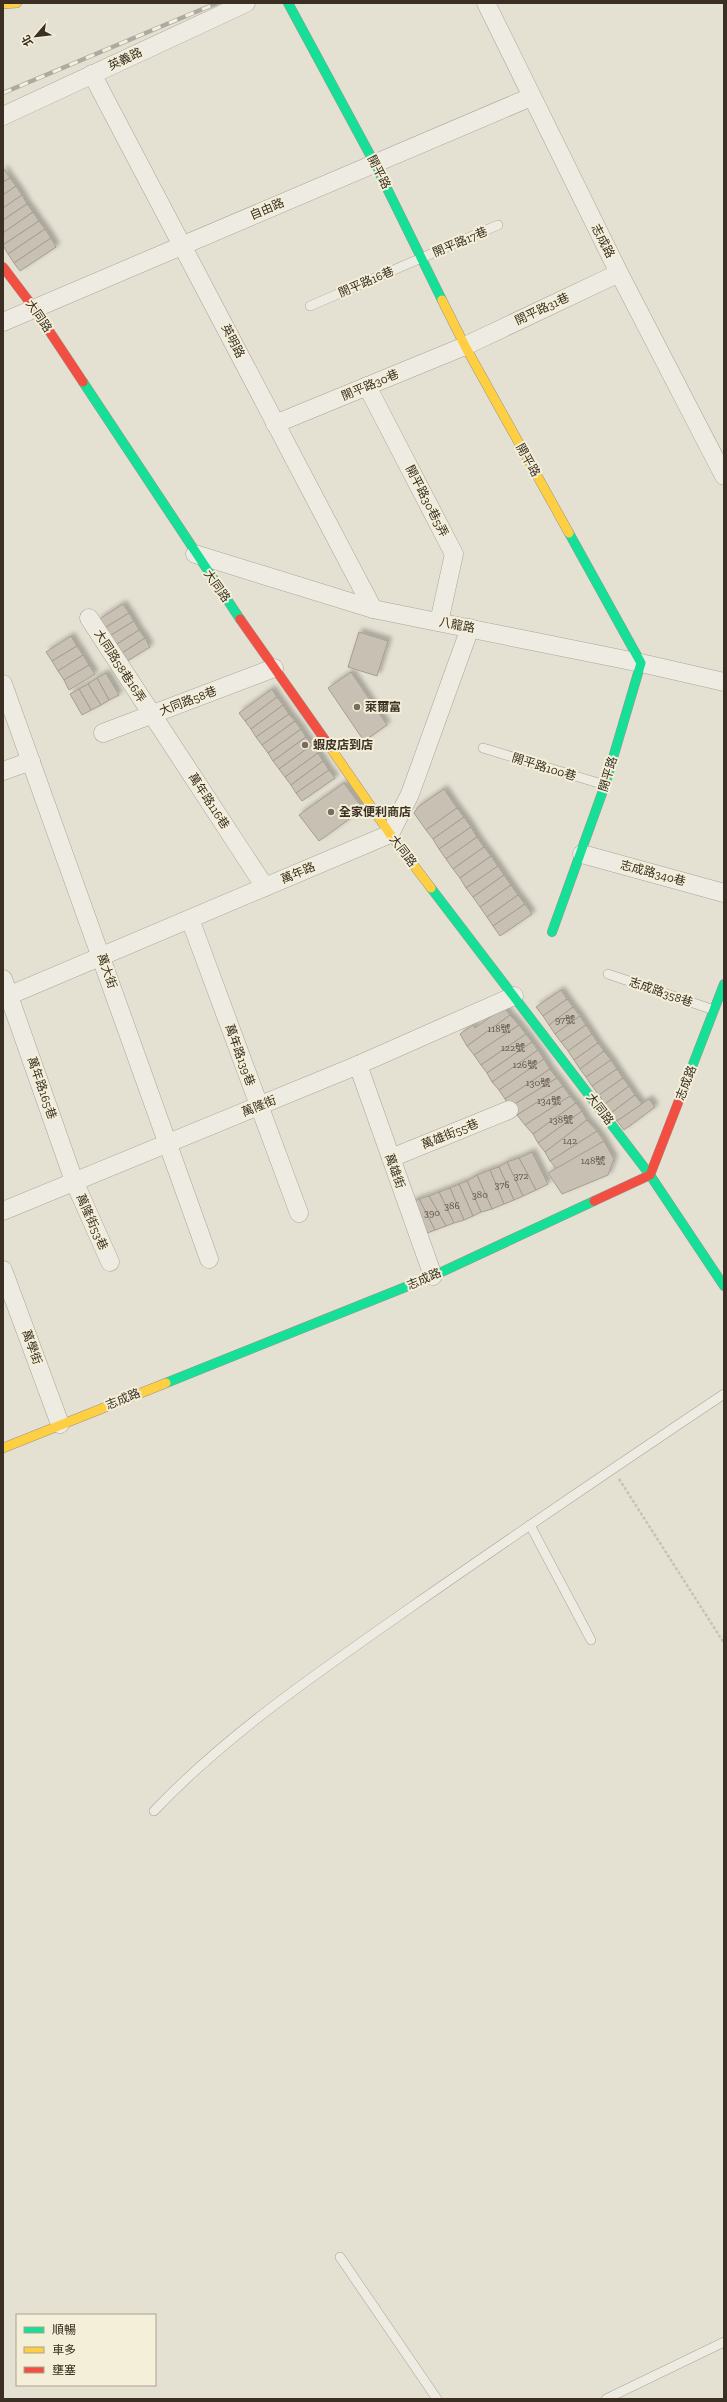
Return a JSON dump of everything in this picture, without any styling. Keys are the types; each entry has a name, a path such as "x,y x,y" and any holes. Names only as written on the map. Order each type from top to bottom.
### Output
{"street":[{"path":"3,4 17,3"},
{"name":"英義路","path":"3,116 246,3"},
{"name":"開平路","path":"288,3 375,164 465,346 641,663 605,785 582,854 552,932"},
{"name":"志成路","path":"486,3 619,273 724,476"},
{"name":"英明路","path":"92,74 372,608"},
{"name":"自由路","path":"3,322 531,97"},
{"name":"大同路","path":"3,267 34,308 195,554 390,834 650,1175 724,1286"},
{"name":"開平路31巷","path":"465,346 619,273"},
{"name":"開平路30巷","path":"275,424 465,346"},
{"name":"開平路30巷5弄","path":"367,386 454,554 440,622"},
{"name":"八龍路","path":"195,554 372,608 641,663 724,682"},
{"name":"大同路58巷16弄","path":"89,618 152,714"},
{"path":"390,834 410,794 470,628"},
{"name":"大同路58巷","path":"103,733 274,668"},
{"name":"萬大街","path":"3,684 102,956 167,1144 209,1259"},
{"name":"萬年路116巷","path":"152,714 265,887"},
{"path":"3,771 31,761"},
{"name":"萬年路","path":"5,991 102,956 390,834"},
{"name":"志成路340巷","path":"582,854 724,893"},
{"name":"萬年路139巷","path":"190,919 299,1213"},
{"name":"志成路","path":"3,1448 433,1276 650,1175 724,984"},
{"name":"萬年路165巷","path":"5,991 74,1182"},
{"name":"萬隆街","path":"3,1211 358,1065 514,996"},
{"name":"萬雄街","path":"358,1065 433,1276"},
{"name":"萬雄街55巷","path":"391,1158 509,1110"},
{"name":"萬隆街53巷","path":"74,1182 110,1262"},
{"name":"萬學街","path":"3,1270 60,1424"}],"lane":[{"name":"開平路17巷","path":"421,258 498,225"},
{"name":"開平路16巷","path":"310,306 421,258"},
{"name":"開平路100巷","path":"483,748 605,785"},
{"name":"志成路358巷","path":"608,974 714,1010"},
{"path":"154,1811 179,1785 288,1693 530,1525 724,1394"},
{"path":"530,1525 591,1640"},
{"path":"340,2257 437,2399"},
{"path":"606,2399 724,2342"}],"path":[{"path":"613,1469 724,1643"}],"building":[{"path":"4,169 10,178 3,182 3,170"},
{"path":"10,178 16,186 3,195 3,182"},
{"path":"16,186 22,195 3,208 3,195"},
{"path":"22,195 27,204 3,220 3,208"},
{"path":"27,204 33,212 3,233 3,220"},
{"path":"33,212 39,221 3,245 3,233"},
{"path":"39,221 45,229 8,254 3,245"},
{"path":"45,229 51,238 14,263 8,254"},
{"path":"51,238 56,247 20,271 14,263"},
{"path":"123,604 129,613 103,629 98,620"},
{"path":"129,613 134,621 108,637 103,629"},
{"path":"134,621 139,630 114,646 108,637"},
{"path":"139,630 145,638 119,655 114,646"},
{"path":"359,632 388,641 377,676 348,667"},
{"path":"71,636 77,646 52,661 46,652"},
{"path":"145,638 150,647 124,663 119,655"},
{"path":"77,646 83,655 58,671 52,661"},
{"path":"83,655 89,665 64,680 58,671"},
{"path":"89,665 95,674 69,690 64,680"},
{"name":"萊爾富","path":"351,672 387,725 364,741 328,688"},
{"path":"106,673 119,695 109,700 97,678"},
{"path":"97,678 109,700 101,705 88,684"},
{"path":"88,684 101,705 91,710 79,689"},
{"path":"79,689 91,710 82,715 70,694"},
{"path":"272,689 277,697 245,721 239,713"},
{"path":"277,697 283,705 251,729 245,721"},
{"path":"283,705 289,714 256,737 251,729"},
{"path":"289,714 295,721 262,745 256,737"},
{"path":"295,721 301,729 268,753 262,745"},
{"path":"301,729 306,737 273,761 268,753"},
{"path":"306,737 312,745 279,769 273,761"},
{"path":"312,745 318,753 285,777 279,769"},
{"path":"318,753 323,761 291,785 285,777"},
{"path":"323,761 329,770 296,793 291,785"},
{"path":"329,770 335,778 302,801 296,793"},
{"name":"全家便利商店","path":"344,783 363,809 319,841 299,815"},
{"path":"444,789 457,808 426,830 414,813 418,807"},
{"path":"457,808 464,817 433,839 426,830"},
{"path":"464,817 471,827 439,849 433,839"},
{"path":"471,827 477,837 446,859 439,849"},
{"path":"477,837 484,847 453,869 446,859"},
{"path":"484,847 491,856 460,878 453,869"},
{"path":"491,856 498,866 466,888 460,878"},
{"path":"498,866 504,875 473,897 466,888"},
{"path":"504,875 511,885 480,907 473,897"},
{"path":"511,885 518,895 487,917 480,907"},
{"path":"518,895 525,904 493,926 487,917"},
{"path":"525,904 532,914 500,936 493,926"},
{"path":"561,990 567,999 543,1016 536,1007"},
{"path":"567,999 573,1007 549,1025 543,1016"},
{"path":"504,1007 510,1015 467,1046 460,1034 473,1025 475,1028"},
{"path":"573,1007 580,1016 555,1034 549,1025"},
{"path":"510,1015 519,1025 474,1055 467,1046"},
{"path":"580,1016 586,1025 561,1042 555,1034"},
{"path":"519,1025 526,1034 481,1065 474,1055"},
{"path":"586,1025 592,1034 568,1051 561,1042"},
{"path":"526,1034 532,1042 487,1073 481,1065"},
{"path":"592,1034 598,1043 574,1060 568,1051"},
{"path":"532,1042 538,1050 492,1082 487,1073"},
{"path":"598,1043 604,1051 580,1069 574,1060"},
{"path":"538,1050 544,1059 499,1090 492,1082"},
{"path":"604,1051 611,1060 586,1077 580,1069"},
{"path":"544,1059 550,1069 505,1099 499,1090"},
{"path":"611,1060 617,1069 592,1086 586,1077"},
{"path":"550,1069 557,1078 510,1107 505,1099"},
{"path":"617,1069 623,1078 599,1095 592,1086"},
{"path":"557,1078 563,1086 517,1115 510,1107"},
{"path":"623,1078 629,1086 605,1104 599,1095"},
{"path":"563,1086 570,1096 525,1125 517,1115"},
{"path":"629,1086 635,1095 611,1113 605,1104"},
{"path":"635,1095 642,1104 617,1121 611,1113"},
{"path":"570,1096 576,1103 533,1134 525,1125"},
{"path":"649,1099 655,1107 624,1130 617,1121"},
{"path":"576,1103 582,1111 538,1143 533,1134"},
{"path":"582,1111 587,1120 545,1152 538,1143"},
{"path":"587,1120 597,1131 550,1161 545,1152"},
{"path":"597,1131 604,1141 557,1169 550,1161"},
{"path":"604,1141 614,1159 608,1175 562,1194 548,1173"},
{"path":"532,1152 548,1184 536,1190 519,1158"},
{"path":"519,1158 536,1190 523,1196 507,1162"},
{"path":"507,1162 523,1196 514,1200 499,1167"},
{"path":"499,1167 514,1200 504,1204 490,1170"},
{"path":"490,1170 504,1204 492,1209 477,1175"},
{"path":"477,1175 492,1209 481,1212 467,1181"},
{"path":"467,1181 481,1212 473,1216 459,1184"},
{"path":"459,1184 473,1216 464,1220 450,1188"},
{"path":"450,1188 464,1220 454,1223 439,1192"},
{"path":"439,1192 454,1223 446,1226 429,1196"},
{"path":"429,1196 446,1226 435,1230 419,1199"},
{"path":"419,1199 435,1230 419,1236 409,1204"}],"railway":[{"path":"3,93 217,3"}],"traffic: fast":[{"path":"288,3 375,164 442,300"},
{"path":"83,382 240,619"},
{"path":"552,932 605,785 641,663 569,533"},
{"path":"431,888 650,1175 724,1286"},
{"path":"690,1072 724,984"},
{"path":"166,1383 433,1276 594,1201"}],"traffic: slow":[{"path":"3,4 17,3"},
{"path":"442,300 465,346 569,533"},
{"path":"330,747 390,834 431,888"},
{"path":"3,1448 166,1383"}],"traffic: jam":[{"path":"3,267 34,308 83,382"},
{"path":"240,619 330,747"},
{"path":"594,1201 650,1175 690,1072"}],"place":[{"name":"萊爾富","path":"357,707"},
{"name":"蝦皮店到店","path":"305,745"},
{"name":"全家便利商店","path":"331,812"}]}
